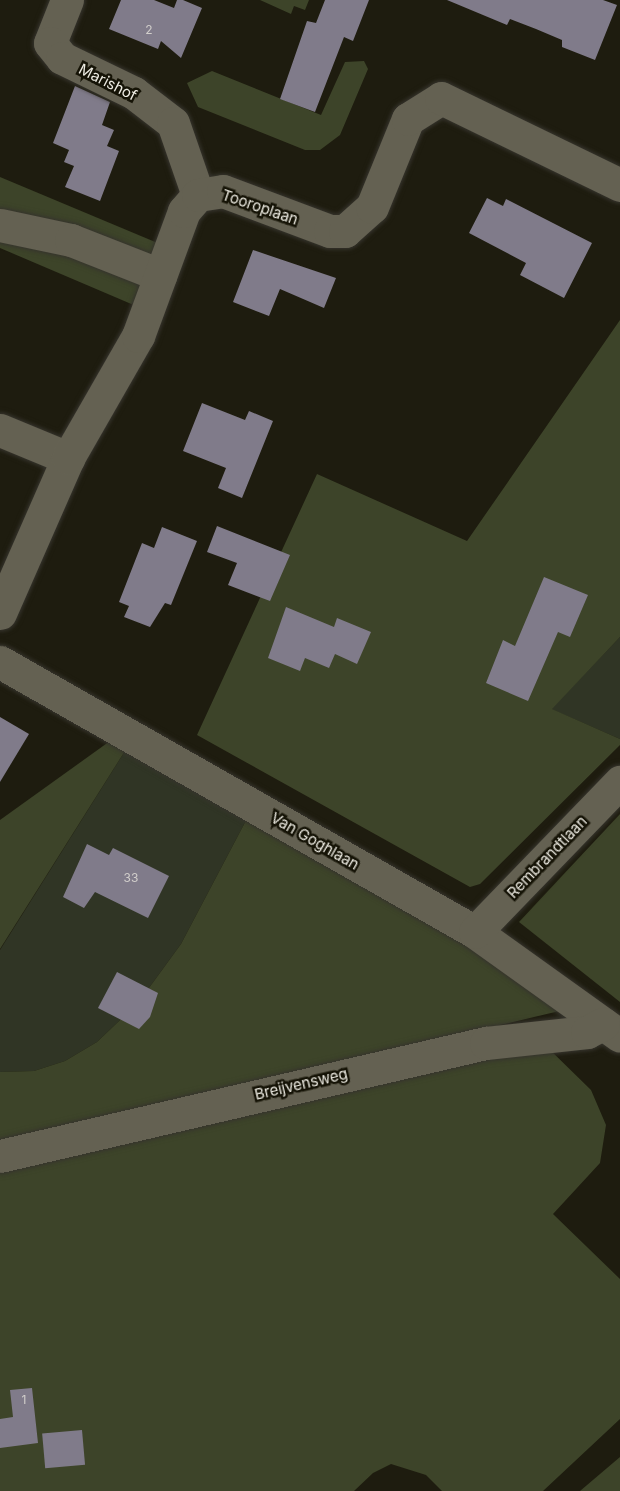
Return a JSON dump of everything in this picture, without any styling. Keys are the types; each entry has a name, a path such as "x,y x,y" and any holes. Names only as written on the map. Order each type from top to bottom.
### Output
{"street":[{"name":"Marishof","path":"67,0 50,43 62,58 134,93 173,123 198,195"},
{"name":"Tooroplaan","path":"0,613 68,458 138,336 184,211 198,195 223,191 330,231 345,231 372,207 408,119 441,98 620,185"},
{"path":"0,225 71,240 160,275"},
{"path":"0,430 68,458"},
{"name":"Van Goghlaan","path":"0,662 474,932 611,1030"},
{"name":"Rembrandtlaan","path":"474,932 620,782"},
{"name":"Breijvensweg","path":"0,1156 486,1043 611,1030"}],"green space":[{"path":"260,0 309,0 305,10 294,6 291,14"},
{"path":"364,61 368,69 340,135 320,150 305,150 198,107 187,83 212,71 321,115 345,62"},
{"path":"0,177 160,244 136,306 0,248"},
{"path":"620,320 620,637 552,709 620,739 620,745 480,884 470,887 197,735 317,474 467,541"},
{"path":"620,637 620,739 551,709"},
{"path":"117,736 130,743 0,949 0,820"},
{"path":"130,743 251,811 181,944 138,1003 97,1042 65,1061 34,1071 0,1072 0,950"},
{"path":"251,811 568,1009 0,1143 0,1072 34,1071 65,1061 97,1042 138,1003 181,944"},
{"path":"620,814 620,1002 519,922"},
{"path":"544,1044 591,1090 606,1125 600,1163 553,1214 620,1279 620,1419 543,1491 442,1491 426,1475 391,1464 373,1473 354,1491 0,1491 0,1171"},
{"path":"620,1457 620,1491 580,1491"}],"building":[{"path":"121,0 154,0 174,8 177,0 183,0 202,8 181,58 161,41 158,49 109,29"},
{"path":"325,0 369,0 353,41 344,37 315,112 280,99 307,21 316,23"},
{"path":"447,0 603,0 617,5 595,60 562,47 562,40 536,29 510,19 507,25"},
{"path":"75,86 110,102 102,125 114,130 107,146 119,151 100,201 65,187 74,166 64,162 69,150 53,143"},
{"path":"487,198 503,206 506,199 592,243 564,298 520,275 526,263 469,233"},
{"path":"253,250 336,278 324,308 280,289 269,316 233,302"},
{"path":"202,403 245,420 249,411 273,421 242,498 218,488 226,468 183,451"},
{"path":"217,526 290,555 270,601 228,585 237,563 207,552"},
{"path":"162,527 197,541 171,605 165,603 150,627 124,617 129,606 119,602 142,543 154,548"},
{"path":"544,577 588,595 570,637 558,632 528,701 486,683 503,640 515,646"},
{"path":"286,607 334,627 337,618 371,632 357,664 335,654 329,668 305,658 300,671 268,658"},
{"path":"0,717 29,734 0,782"},
{"path":"87,844 109,855 113,848 169,876 148,918 95,892 84,908 63,897"},
{"path":"117,972 158,993 150,1017 139,1029 98,1008"},
{"path":"32,1388 38,1443 0,1448 0,1419 13,1417 10,1390"},
{"path":"82,1430 85,1465 45,1468 42,1433"}]}
